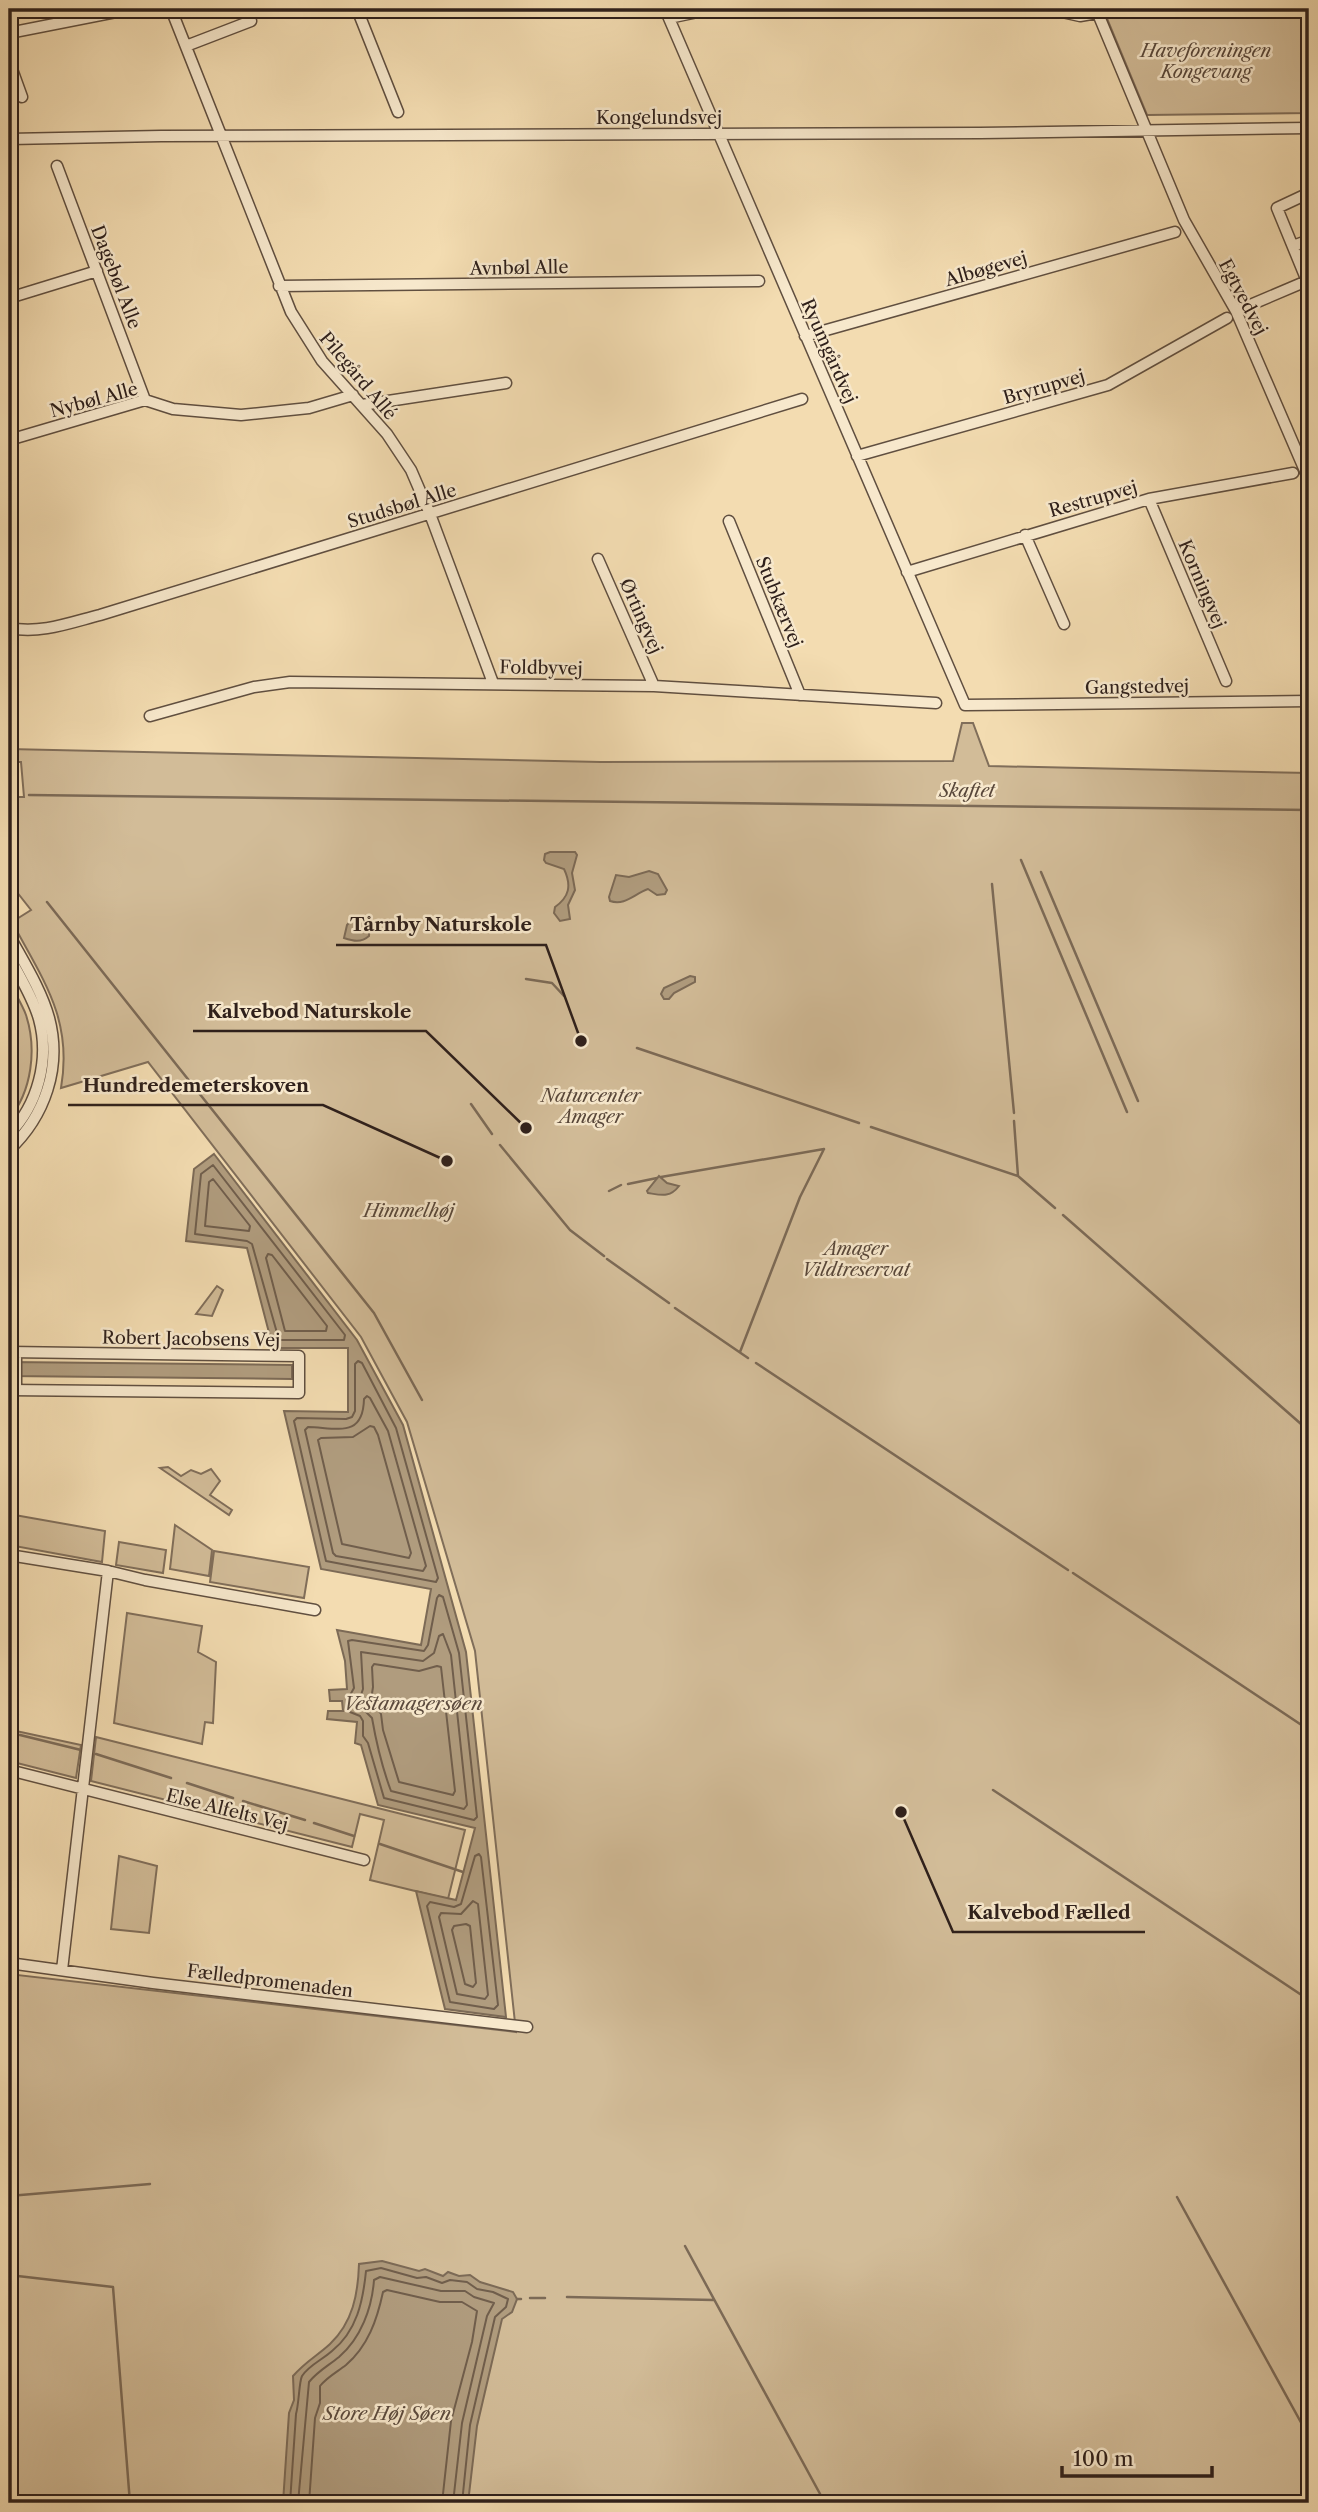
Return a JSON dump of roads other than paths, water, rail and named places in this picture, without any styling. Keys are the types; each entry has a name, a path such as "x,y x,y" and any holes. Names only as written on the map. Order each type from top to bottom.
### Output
{"street":[{"path":"9,33 131,9"},
{"name":"Pilegård Allé","path":"171,9 279,286 305,337 322,361 387,434 411,470 493,683"},
{"path":"357,9 398,112"},
{"path":"667,13 712,9"},
{"path":"1049,9 1080,16 1097,11"},
{"name":"Egtvedvej","path":"1097,11 1191,235 1236,311 1307,467 1309,480"},
{"name":"Ryumgårdvej","path":"667,13 965,705"},
{"path":"186,46 251,21"},
{"path":"9,61 22,97"},
{"name":"Kongelundsvej","path":"9,139 1309,128"},
{"name":"Dagebøl Alle","path":"57,166 145,400"},
{"path":"1236,311 1308,280 1277,208 1309,193"},
{"name":"Albøgevej","path":"805,337 1175,232"},
{"path":"1293,246 1309,240"},
{"path":"9,298 97,271"},
{"name":"Avnbøl Alle","path":"279,286 759,281"},
{"name":"Bryrupvej","path":"857,456 1108,385 1227,318"},
{"path":"362,405 506,383"},
{"name":"Nybøl Alle","path":"9,440 145,400 173,409 241,415 309,408 353,395"},
{"name":"Studsbøl Alle","path":"9,628 46,630 802,399"},
{"name":"Restrupvej","path":"907,572 1149,499 1293,473"},
{"name":"Korningvej","path":"1149,499 1226,681"},
{"name":"Stubkærvej","path":"729,521 800,695"},
{"path":"1025,536 1064,624"},
{"name":"Ørtingvej","path":"598,559 654,686"},
{"name":"Foldbyvej","path":"150,716 254,687 290,682 654,686 936,703"},
{"name":"Gangstedvej","path":"965,705 1309,701"},
{"path":"9,935 45,1007 53,1037 54,1058 51,1078 41,1108 24,1134 9,1150"},
{"path":"9,956 39,1018 43,1057 34,1096 9,1134"},
{"name":"Robert Jacobsens Vej","path":"14,1354 299,1356 299,1393 14,1387 14,1354"},
{"path":"9,1555 315,1610"},
{"path":"62,1970 108,1571"},
{"name":"Else Alfelts Vej","path":"9,1770 364,1860"},
{"name":"Fælledpromenaden","path":"9,1963 153,1983 527,2027"}],"water":[{"path":"575,852 577,855 572,873 575,890 568,905 570,919 560,921 554,913 555,907 568,891 568,881 564,869 544,860 545,854"},
{"path":"649,871 658,874 667,890 665,894 657,895 648,889 625,901 610,901 616,875 629,877"},
{"path":"355,916 365,920 369,928 369,936 363,940 344,938 347,925"},
{"path":"690,976 695,977 695,982 674,993 669,999 664,999 661,994 664,988"},
{"name":"Vestamagersøen","path":"214,1154 357,1340 403,1425 466,1652 506,2017 445,2009 416,1891 456,1900 475,1828 378,1805 361,1745 355,1743 357,1722 327,1719 328,1711 343,1711 342,1701 330,1701 329,1690 347,1689 345,1661 337,1630 421,1645 431,1589 321,1569 284,1411 348,1412 348,1348 273,1348 247,1248 186,1241 194,1169"},
{"path":"659,1176 667,1183 679,1186 669,1194 648,1193"},
{"path":"9,1362 292,1365 292,1379 9,1376"},
{"name":"Store Høj Søen","path":"382,2261 419,2271 425,2269 443,2276 448,2272 459,2276 470,2275 480,2282 513,2292 517,2299 512,2312 502,2319 477,2426 468,2503 283,2503 289,2413 294,2400 293,2376 330,2344 344,2326 353,2307 359,2264"}],"waterway":[{"path":"29,795 1309,810"},
{"path":"1021,860 1127,1112"},
{"path":"1041,872 1138,1101"},
{"path":"992,884 1014,1113"},
{"path":"47,902 374,1313 422,1400"},
{"path":"526,979 552,983 564,996"},
{"path":"637,1048 859,1123"},
{"path":"471,1104 492,1134"},
{"path":"1014,1121 1018,1176"},
{"path":"871,1127 1018,1176 1055,1208"},
{"path":"500,1145 570,1230 604,1256"},
{"path":"661,1177 824,1149"},
{"path":"740,1352 800,1197 824,1149"},
{"path":"628,1184 657,1178"},
{"path":"609,1191 621,1185"},
{"path":"1063,1215 1309,1431"},
{"path":"607,1259 669,1303"},
{"path":"675,1308 748,1358"},
{"path":"756,1363 1068,1570"},
{"path":"1073,1573 1309,1730"},
{"path":"20,1735 81,1750"},
{"path":"96,1754 171,1778"},
{"path":"187,1783 233,1798"},
{"path":"993,1790 1309,2000"},
{"path":"243,1801 305,1820"},
{"path":"314,1823 354,1836"},
{"path":"380,1844 463,1872"},
{"path":"9,2196 150,2184"},
{"path":"1177,2197 1309,2437"},
{"path":"685,2246 825,2503"},
{"path":"9,2275 113,2287 130,2503"},
{"path":"567,2297 714,2300"},
{"path":"530,2298 545,2298"}],"place":[{"name":"Tårnby Naturskole","path":"581,1041"},
{"name":"Kalvebod Naturskole","path":"526,1128"},
{"name":"Hundredemeterskoven","path":"447,1161"},
{"name":"Kalvebod Fælled","path":"901,1812"}],"park label":[{"name":"Haveforeningen Kongevang","path":"1206,61"},
{"name":"Skaftet","path":"967,791"},
{"name":"Naturcenter Amager","path":"591,1106"},
{"name":"Himmelhøj","path":"409,1211"},
{"name":"Amager Vildtreservat","path":"856,1259"}]}
